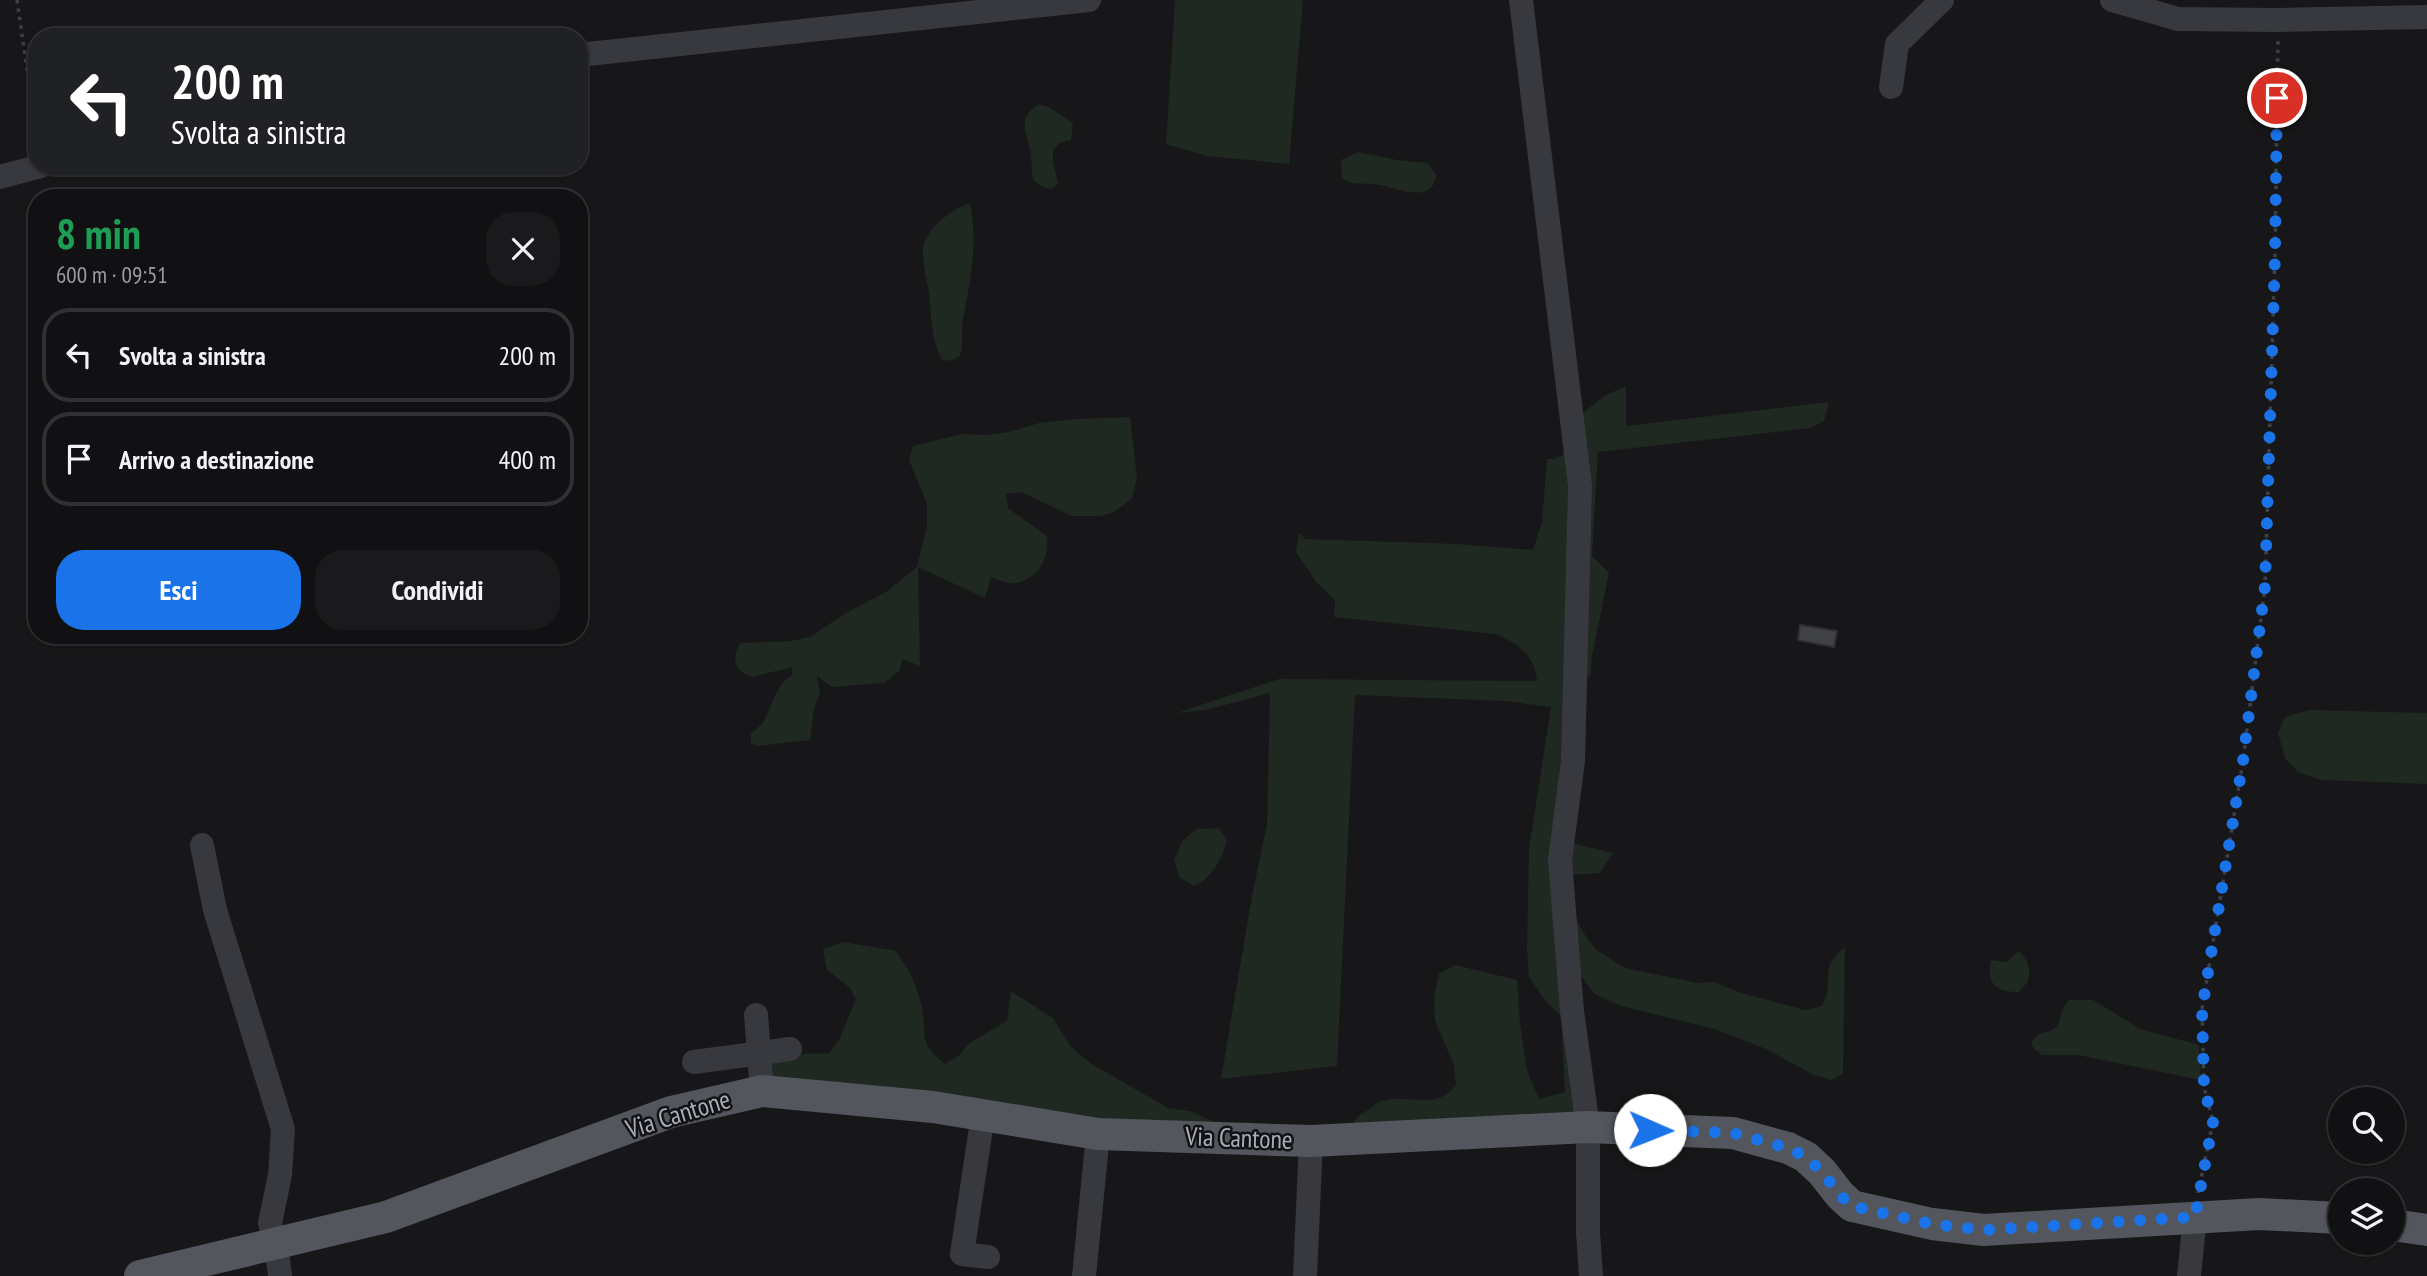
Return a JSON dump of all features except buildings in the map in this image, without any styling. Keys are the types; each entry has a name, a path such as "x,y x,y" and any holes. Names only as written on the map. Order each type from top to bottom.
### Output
{"main road":[{"name":"Via Cantone","path":"140,1276 386,1217 671,1112 762,1091 933,1107 1098,1134 1311,1141 1588,1127 1733,1133 1761,1139 1806,1157 1852,1206 1932,1224 1984,1230 2259,1214 2328,1217"},
{"path":"2405,1227 2427,1230"}],"street":[{"path":"588,54 1089,0"},
{"path":"1521,0 1580,486 1573,761 1560,860 1572,1011 1588,1127 1588,1232 1591,1276"},
{"path":"1891,87 1898,44 1942,0"},
{"path":"2112,0 2178,19 2427,17"},
{"path":"0,177 28,169"},
{"path":"202,845 215,911 283,1129 279,1175 270,1223 276,1243 280,1276"},
{"path":"756,1015 762,1091"},
{"path":"694,1062 790,1049"},
{"path":"983,1115 962,1254 988,1257"},
{"path":"1084,1276 1098,1134"},
{"path":"1306,1276 1311,1141"},
{"path":"2189,1276 2195,1217"}],"path":[{"path":"17,0 28,77"},
{"path":"2195,1217 2213,1122 2204,1087 2202,1009 2243,761 2265,586 2275,254 2278,20"}],"shaded area":[{"path":"1175,0 1303,0 1289,164 1207,156 1166,144"},
{"path":"1039,104 1049,107 1073,123 1071,140 1062,142 1054,151 1058,184 1051,189 1033,180 1025,128 1027,116"},
{"path":"1358,152 1428,163 1436,175 1433,185 1428,190 1411,192 1350,182 1342,178 1341,160"},
{"path":"970,203 973,246 961,351 960,356 943,361 934,336 923,250 928,235 940,221"},
{"path":"1626,386 1626,426 1829,402 1824,421 1811,428 1598,452 1592,556 1609,573 1590,677 1568,675 1558,836 1575,844 1613,853 1600,873 1571,875 1571,907 1581,929 1595,949 1625,968 1698,983 1714,982 1741,993 1805,1010 1822,1006 1826,997 1831,962 1845,947 1843,1074 1831,1080 1814,1075 1766,1049 1715,1029 1621,1006 1594,994 1582,977 1565,977 1579,1119 1353,1125 1359,1116 1377,1103 1398,1099 1438,1098 1456,1085 1454,1065 1435,1021 1434,997 1439,974 1455,965 1517,980 1527,1070 1539,1099 1565,1092 1561,1016 1547,1003 1529,977 1527,949 1529,849 1551,707 1506,701 1355,695 1337,1066 1221,1079 1267,824 1270,693 1206,710 1177,713 1279,679 1537,681 1529,657 1512,642 1496,634 1334,617 1335,600 1317,583 1296,552 1299,533 1305,539 1457,544 1533,550 1542,522 1547,459 1554,459 1569,452 1567,426 1604,396"},
{"path":"1130,417 1137,478 1132,499 1112,513 1072,516 1021,492 1006,494 1008,508 1047,536 1043,562 1033,575 1026,580 1008,583 991,577 985,598 918,567 920,666 903,659 899,671 884,683 832,687 817,676 820,694 814,707 810,740 757,746 751,743 751,733 764,720 779,689 792,675 792,667 752,677 746,675 738,668 735,658 741,643 791,641 810,637 846,613 886,592 917,567 927,526 927,504 909,460 913,446 962,434 988,435 1009,432 1039,423"},
{"path":"2309,710 2427,713 2427,784 2321,780 2298,772 2285,758 2278,733 2285,717"},
{"path":"1219,828 1227,840 1223,854 1211,873 1194,886 1179,877 1174,860 1182,841 1197,829"},
{"path":"844,942 896,951 918,993 926,1042 945,1064 960,1055 968,1044 1007,1021 1011,991 1054,1019 1070,1046 1090,1063 1168,1108 1190,1111 1214,1122 1223,1132 772,1089 768,1058 829,1054 839,1040 856,999 849,987 827,970 823,949"},
{"path":"2019,951 2029,967 2027,983 2018,992 1998,988 1991,980 1991,960 2006,962"},
{"path":"2069,1000 2093,1000 2140,1029 2199,1045 2201,1080 2078,1055 2042,1055 2034,1049 2031,1042 2040,1033 2048,1032 2057,1026"}],"route":[{"path":"1650,1130 1733,1133 1761,1139 1806,1157 1852,1206 1932,1224 1984,1230 2195,1217 2213,1122 2204,1087 2202,1009 2243,761 2265,586 2277,98"}]}
